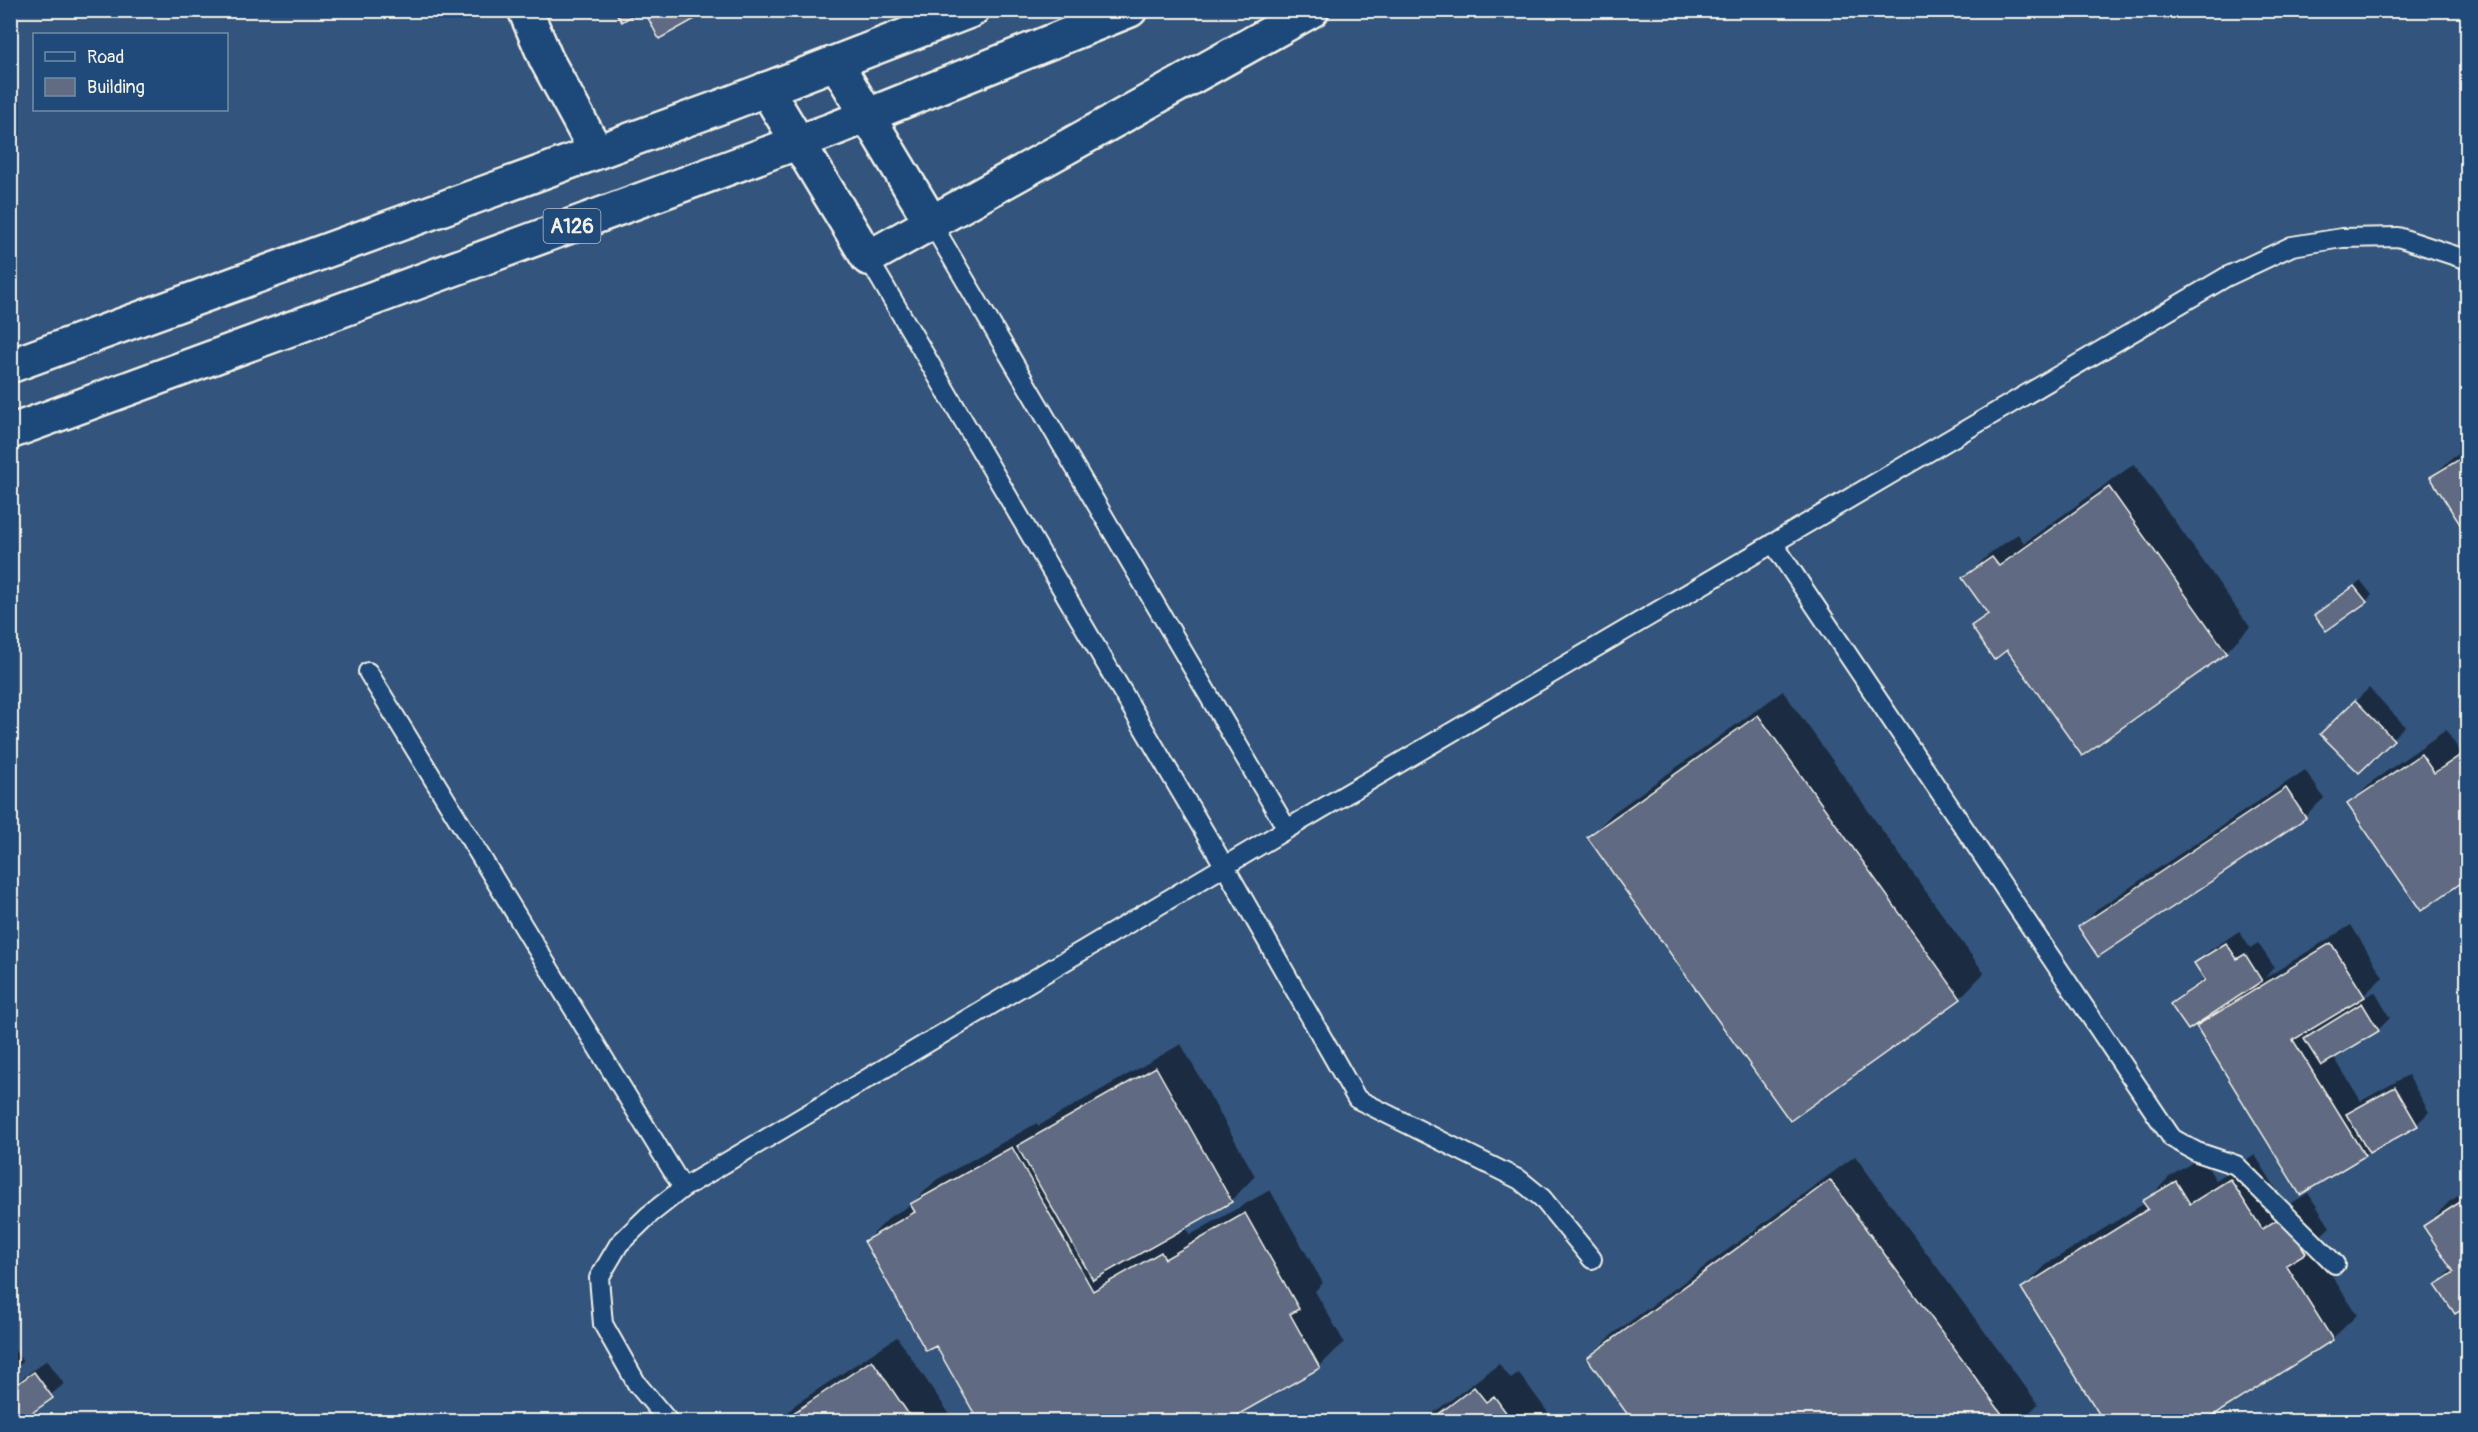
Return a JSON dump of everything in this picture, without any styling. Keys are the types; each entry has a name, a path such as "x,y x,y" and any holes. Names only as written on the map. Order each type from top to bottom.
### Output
{"main road":[{"path":"525,10 546,59 596,151"},
{"path":"10,366 837,63 972,10"},
{"name":"A126","path":"10,432 799,141 1130,10"},
{"path":"766,89 868,258 1312,10"},
{"path":"837,63 931,222"}],"lane":[{"path":"931,222 1287,829"},
{"path":"669,1422 637,1384 603,1324 599,1278 619,1244 649,1215 683,1188 1287,829 2226,277 2292,246 2342,238 2398,237 2468,260"},
{"path":"868,258 1225,867 1357,1099 1520,1180 1542,1198 1592,1260"},
{"path":"1773,543 2172,1138 2198,1152 2236,1165 2335,1264"},
{"path":"368,672 683,1188"}],"building":[{"path":"614,10 641,10 622,22"},
{"path":"657,10 711,10 659,39 647,16"},
{"path":"2468,454 2468,537 2430,477"},
{"path":"2109,487 2227,653 2082,756 2007,650 1994,660 1971,626 1988,614 1962,578 1992,557 1999,566"},
{"path":"2354,586 2367,602 2326,631 2314,615"},
{"path":"2355,700 2394,740 2359,773 2320,734"},
{"path":"1758,715 1961,999 1790,1121 1587,837"},
{"path":"2468,750 2468,878 2421,911 2347,804 2421,754 2434,773"},
{"path":"2286,788 2306,818 2098,957 2078,927"},
{"path":"2226,943 2237,959 2245,954 2262,981 2188,1030 2170,1004 2205,980 2194,963"},
{"path":"2331,943 2365,997 2293,1040 2365,1156 2300,1195 2196,1026"},
{"path":"2362,1003 2379,1031 2321,1066 2304,1039"},
{"path":"1156,1067 1232,1202 1093,1280 1017,1146"},
{"path":"2395,1087 2418,1126 2369,1153 2346,1114"},
{"path":"1012,1147 1093,1291 1161,1252 1165,1259 1245,1213 1299,1309 1290,1314 1320,1368 1225,1422 1216,1422 1214,1417 1207,1422 979,1422 936,1346 926,1351 864,1241 915,1212 910,1204"},
{"path":"2230,1179 2262,1229 2283,1216 2306,1253 2286,1265 2333,1340 2203,1422 2104,1422 2021,1288 2148,1209 2142,1201 2176,1181 2190,1204"},
{"path":"1830,1180 2008,1422 1633,1422 1587,1358"},
{"path":"2468,1197 2468,1306 2455,1314 2435,1285 2454,1272 2423,1226"},
{"path":"872,1360 914,1422 780,1422"},
{"path":"34,1372 53,1398 19,1422 10,1422 10,1389"},
{"path":"1474,1387 1486,1402 1494,1396 1513,1422 1428,1422"}]}
